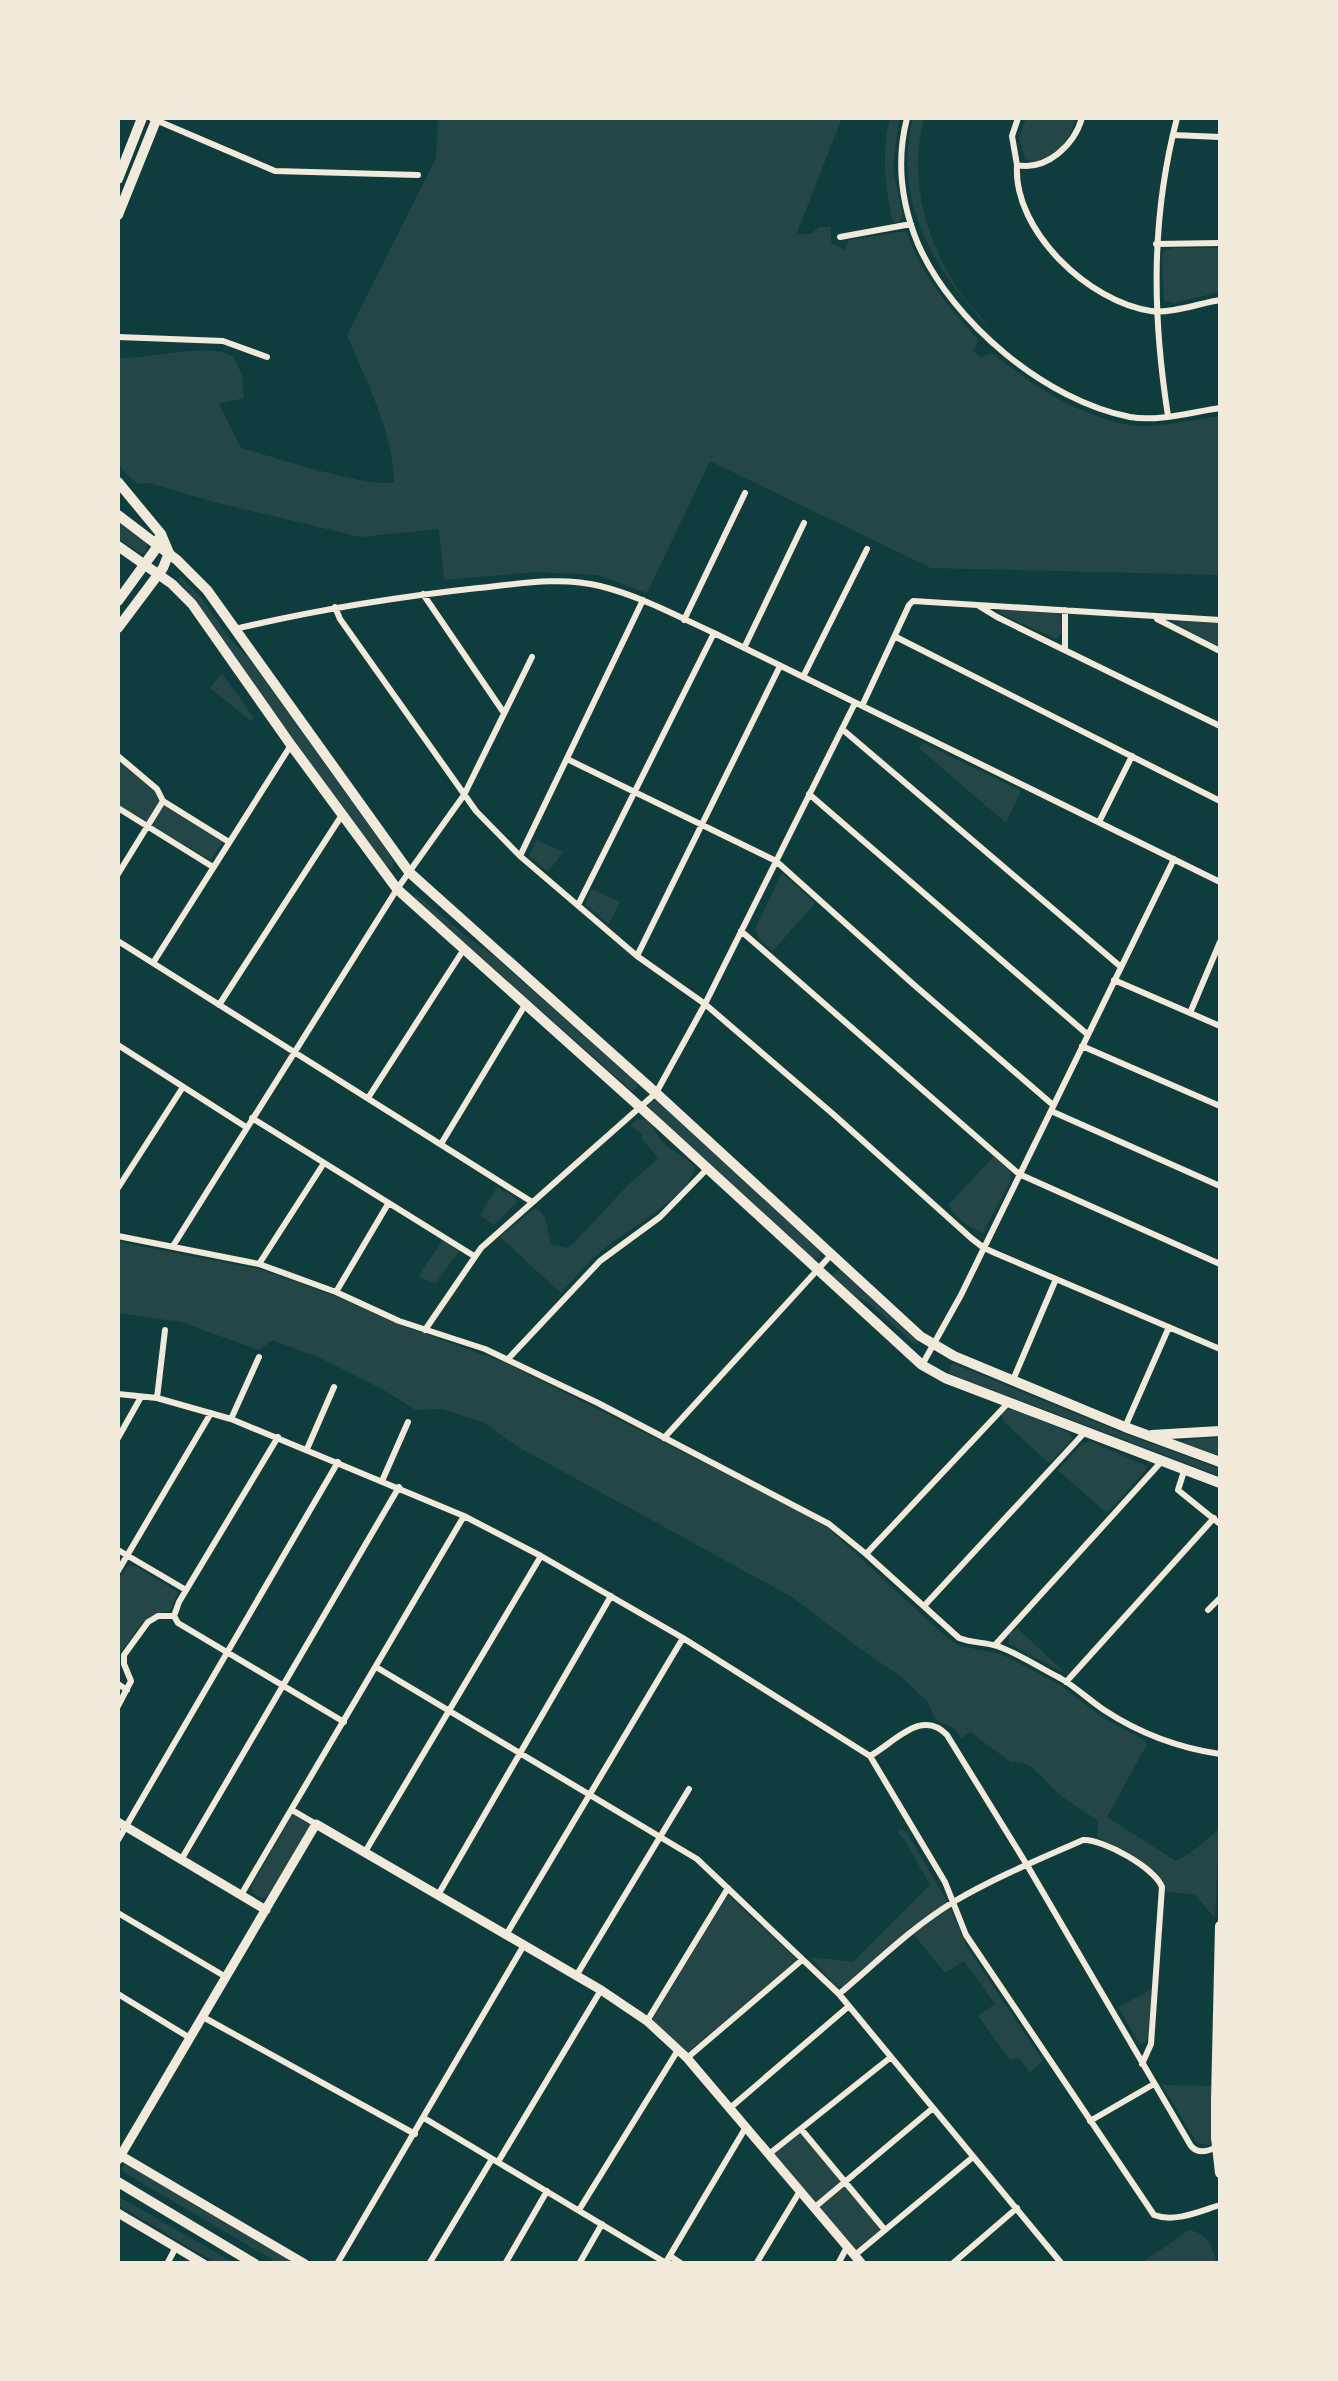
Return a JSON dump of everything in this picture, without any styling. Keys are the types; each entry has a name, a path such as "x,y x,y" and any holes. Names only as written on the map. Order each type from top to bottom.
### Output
{"main road":[{"path":"118,179 142,118"},
{"path":"118,216 155,118"},
{"path":"118,482 156,528 169,553 118,628"},
{"path":"118,512 201,583 409,872 911,1329 933,1346 1220,1462"},
{"path":"118,601 158,545 156,528"},
{"path":"118,546 181,592 200,614 397,890 922,1365 945,1378 1220,1483"},
{"path":"1148,1435 1220,1431"},
{"path":"1220,1926 1220,2173"},
{"path":"118,2182 255,2264"}],"street":[{"path":"155,118 275,172 418,175"},
{"path":"908,118 900,166 911,224 920,248 948,292 979,329 1017,363 1054,388 1102,409 1134,418 1220,408"},
{"path":"1018,118 1012,136 1018,187 1026,209 1058,258 1080,278 1133,307 1157,312 1220,300"},
{"path":"1017,165 1046,162 1058,154 1078,130 1082,118"},
{"path":"1168,416 1157,312 1156,244 1177,118"},
{"path":"1173,136 1220,137"},
{"path":"840,238 911,224"},
{"path":"1156,244 1220,243"},
{"path":"118,338 223,341 267,357"},
{"path":"684,620 745,493"},
{"path":"744,648 804,523"},
{"path":"803,677 867,549"},
{"path":"235,629 334,606 423,594 540,582 598,585 643,600 714,633 1220,882"},
{"path":"423,594 504,713"},
{"path":"520,856 643,600"},
{"path":"425,1330 474,1256 656,1093 706,1004 842,729 913,601 1220,620"},
{"path":"978,605 1220,726"},
{"path":"334,606 464,795 520,856 637,956 706,1004 984,1248 1220,1349"},
{"path":"1065,610 1065,648"},
{"path":"1151,616 1220,651"},
{"path":"578,905 714,633"},
{"path":"896,637 1220,801"},
{"path":"172,1246 397,890 464,795 532,657"},
{"path":"637,956 780,666"},
{"path":"842,729 1121,967"},
{"path":"154,963 291,745"},
{"path":"118,756 157,789 163,801 229,842"},
{"path":"1099,822 1132,756"},
{"path":"567,759 776,861 1052,1108 1220,1186"},
{"path":"809,794 1088,1034"},
{"path":"118,874 163,801"},
{"path":"118,808 213,867"},
{"path":"220,1005 342,815"},
{"path":"922,1365 984,1248 1174,859"},
{"path":"741,931 1019,1174 1220,1264"},
{"path":"118,941 532,1202"},
{"path":"1190,1013 1220,942"},
{"path":"368,1098 464,949"},
{"path":"1114,980 1220,1026"},
{"path":"440,1144 526,1005"},
{"path":"118,1045 246,1127"},
{"path":"1082,1046 1220,1106"},
{"path":"118,1188 183,1086"},
{"path":"252,1118 474,1256"},
{"path":"260,1264 324,1163"},
{"path":"508,1359 600,1261 660,1217 707,1168"},
{"path":"336,1292 388,1204"},
{"path":"118,1236 260,1264 399,1321 508,1359 818,1517 866,1554 959,1638 995,1646 1066,1682 1108,1712 1151,1735 1220,1754"},
{"path":"664,1438 831,1255"},
{"path":"1013,1380 1056,1279"},
{"path":"1126,1427 1169,1327"},
{"path":"157,1398 165,1330"},
{"path":"231,1419 260,1357"},
{"path":"307,1448 334,1388"},
{"path":"118,1394 157,1398 212,1412 464,1516 611,1596 870,1756 945,1882 972,1944 1154,2215 1180,2216 1220,2205"},
{"path":"118,1438 141,1397"},
{"path":"866,1554 1010,1402"},
{"path":"118,1570 212,1412"},
{"path":"382,1480 408,1422"},
{"path":"924,1606 1086,1431"},
{"path":"174,1616 278,1437"},
{"path":"995,1646 1163,1460"},
{"path":"118,1840 121,1825 228,1653 338,1462"},
{"path":"1066,1682 1217,1521 1178,1490 1185,1468"},
{"path":"181,1860 398,1487"},
{"path":"241,1895 464,1516"},
{"path":"118,1550 186,1590"},
{"path":"364,1852 541,1556"},
{"path":"438,1895 611,1596"},
{"path":"1208,1610 1220,1598"},
{"path":"118,1706 131,1678 124,1655 148,1622 158,1616 174,1616"},
{"path":"174,1616 178,1624 344,1722"},
{"path":"506,1935 682,1638"},
{"path":"376,1667 692,1855 838,1994 1061,2263"},
{"path":"118,1684 127,1690"},
{"path":"870,1756 921,1724 938,1726 947,1735 1193,2148 1206,2151 1219,2145"},
{"path":"576,1976 689,1789"},
{"path":"292,1810 601,1990 647,2021 687,2058 855,2255"},
{"path":"304,2264 118,2156 316,1824"},
{"path":"121,1825 266,1910"},
{"path":"838,1994 954,1902 1083,1840 1097,1841 1154,1874 1162,1887 1151,2044 1142,2064"},
{"path":"647,2021 728,1888"},
{"path":"118,1913 226,1977"},
{"path":"337,2264 524,1945"},
{"path":"687,2058 802,1960"},
{"path":"430,2264 601,1990"},
{"path":"118,1994 190,2038"},
{"path":"730,2108 848,2006"},
{"path":"202,2017 414,2134"},
{"path":"579,2210 678,2048"},
{"path":"769,2154 891,2057"},
{"path":"1090,2121 1154,2084"},
{"path":"814,2207 933,2108"},
{"path":"424,2118 667,2261 682,2264"},
{"path":"667,2261 746,2127"},
{"path":"801,2129 885,2230"},
{"path":"838,2264 855,2255 973,2157"},
{"path":"756,2264 800,2190"},
{"path":"505,2264 547,2191"},
{"path":"952,2264 1017,2208"},
{"path":"118,2213 204,2264"},
{"path":"579,2264 602,2224"},
{"path":"167,2264 176,2247"}],"shaded area":[{"path":"438,118 842,118 796,235 831,227 831,243 844,250 849,240 906,231 935,288 976,337 973,351 981,357 994,354 1044,390 1083,411 1142,426 1220,416 1220,575 931,568 710,461 647,593 597,575 536,572 444,580 439,529 360,537 149,483 138,484 125,473 118,463 118,358 208,351 233,356 242,375 244,398 219,404 241,448 364,481 394,482 384,425 347,335 436,158"},
{"path":"890,118 899,118 893,169 903,216 898,222 893,222 885,170"},
{"path":"913,118 924,118 919,142 919,189 931,234 951,278 989,328 951,283 922,232 908,177"},
{"path":"1026,118 1075,118 1061,147 1035,163 1025,159 1019,137"},
{"path":"1174,248 1220,248 1220,292 1174,303 1164,300 1162,255"},
{"path":"118,522 145,542 146,553 118,539"},
{"path":"180,576 250,660 391,856 392,869 376,854 234,659 178,579"},
{"path":"1002,609 1056,613 1061,618 1061,634 1056,639 999,613"},
{"path":"1181,621 1220,623 1220,647 1179,626"},
{"path":"222,673 254,718 251,721 210,688"},
{"path":"923,743 1021,791 1006,823 919,748"},
{"path":"118,759 155,791 159,800 223,841 211,860 118,806"},
{"path":"537,840 563,852 548,872 529,856"},
{"path":"782,873 815,903 773,951 760,940 755,929"},
{"path":"591,889 620,902 609,924 586,905"},
{"path":"416,894 494,956 637,1083 633,1092 414,898"},
{"path":"652,1100 820,1251 820,1257 812,1260 652,1111 648,1106"},
{"path":"636,1120 648,1121 665,1144 695,1167 691,1178 671,1200 600,1252 561,1293 500,1237 535,1208 546,1219 552,1245 572,1245 658,1158 631,1125"},
{"path":"994,1156 1010,1172 1011,1180 983,1233 963,1222 949,1204"},
{"path":"497,1187 517,1202 494,1225 480,1215"},
{"path":"443,1240 460,1250 435,1284 418,1276"},
{"path":"118,1242 259,1269 506,1363 828,1528 946,1637 960,1646 1001,1654 1042,1675 1102,1717 1144,1740 1147,1744 1107,1817 1176,1861 1219,1829 1215,1918 1195,1895 1164,1891 1156,1871 1097,1837 1098,1821 1062,1796 1031,1767 1011,1762 970,1732 961,1738 954,1728 936,1720 927,1701 900,1676 792,1597 520,1448 483,1422 441,1409 416,1410 320,1358 272,1340 259,1350 181,1322 118,1313"},
{"path":"839,1269 920,1344 913,1343 871,1305 848,1292 831,1276"},
{"path":"952,1363 1220,1469 1220,1476 949,1373"},
{"path":"1017,1410 1069,1433 1072,1438 1049,1463 1004,1422 1001,1413"},
{"path":"1220,1437 1220,1456 1182,1442 1185,1440"},
{"path":"1090,1441 1146,1466 1108,1512 1058,1470 1081,1445"},
{"path":"134,1565 178,1592 170,1611 144,1621 118,1655 118,1582 127,1566"},
{"path":"1017,1628 1063,1672 1009,1644 1009,1634"},
{"path":"293,1814 312,1826 270,1895 261,1898 252,1893 252,1885"},
{"path":"902,1829 947,1901 967,1947 1043,2061 1030,2072 1019,2058 1010,2060 978,2016 995,2004 964,1961 945,1973 911,1931 842,1987 836,1986 810,1957 853,1962 930,1885 897,1832"},
{"path":"728,1895 797,1960 687,2053 652,2020"},
{"path":"1152,1989 1148,2038 1140,2044 1118,2007"},
{"path":"1162,2085 1211,2086 1209,2145 1197,2143"},
{"path":"801,2131 882,2229 855,2252 773,2154"},
{"path":"125,2164 295,2263 278,2263 125,2173 121,2169"},
{"path":"118,2196 234,2263 216,2263 118,2205"},
{"path":"1189,2230 1206,2238 1217,2263 1141,2263"}]}
